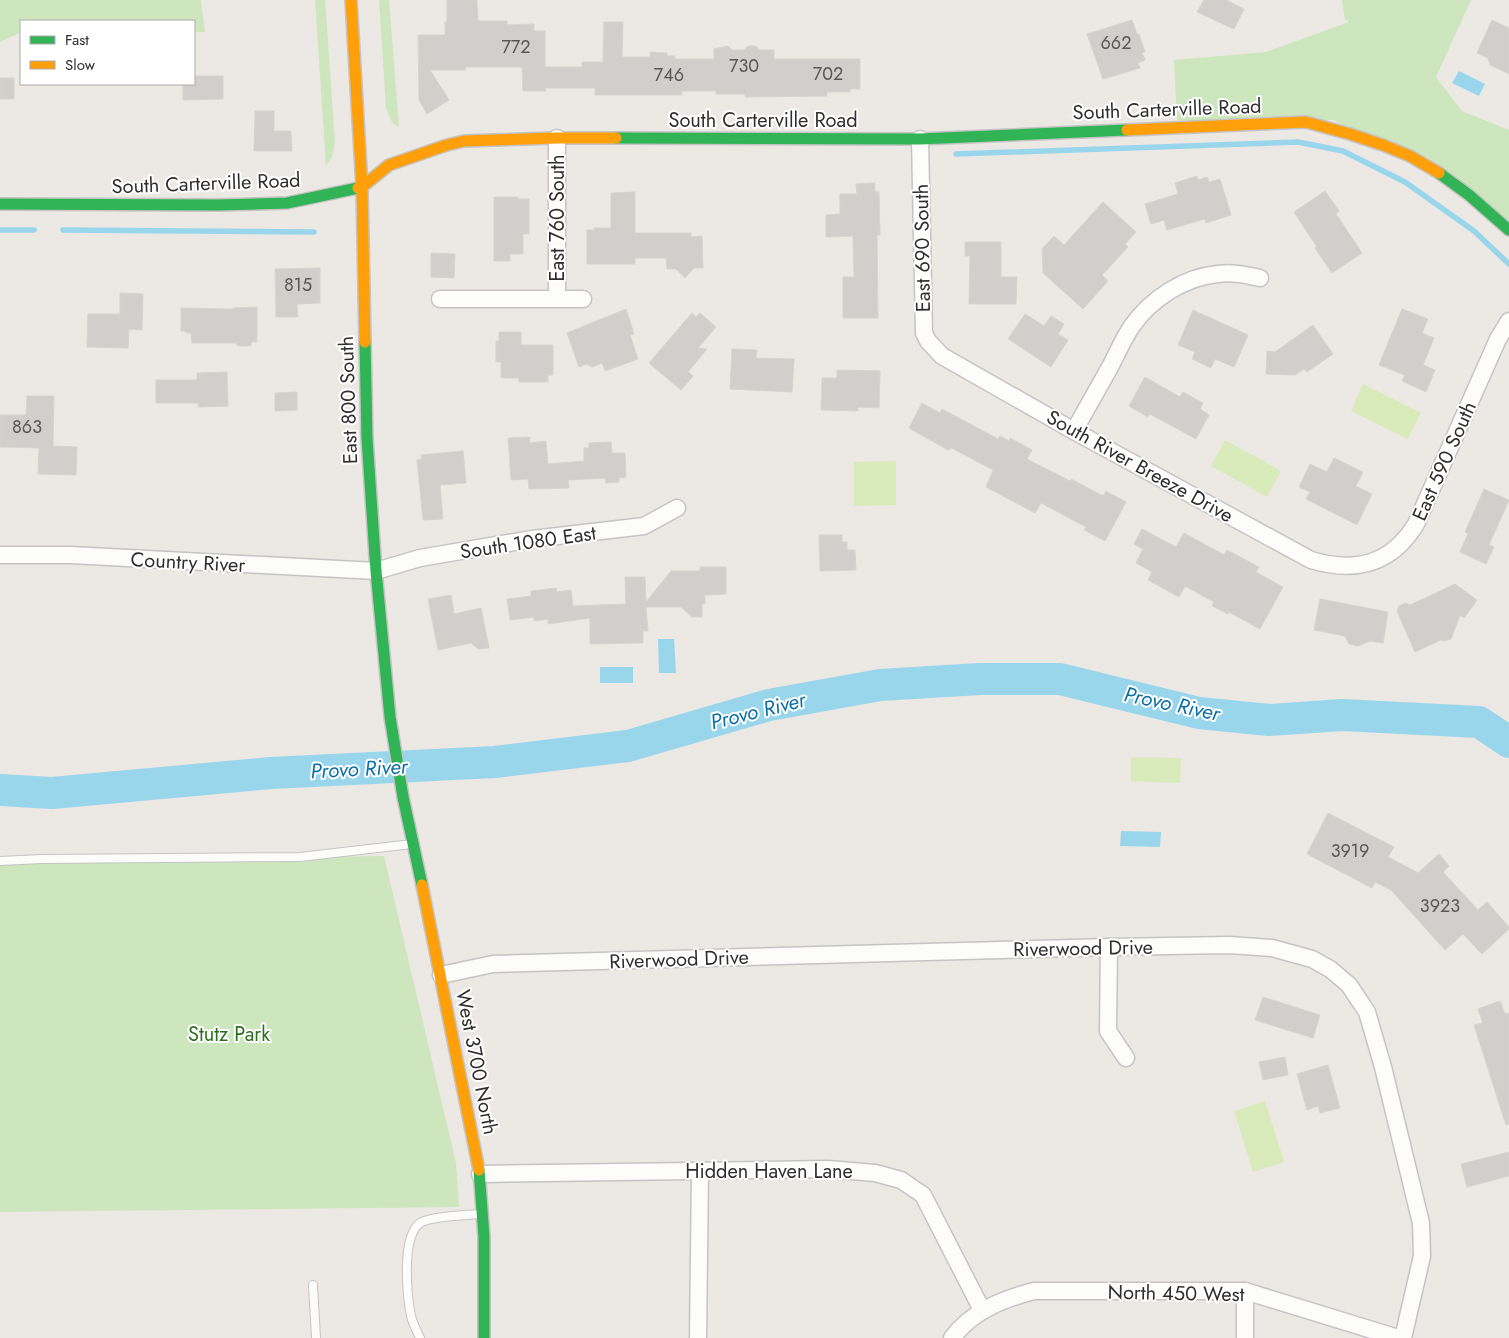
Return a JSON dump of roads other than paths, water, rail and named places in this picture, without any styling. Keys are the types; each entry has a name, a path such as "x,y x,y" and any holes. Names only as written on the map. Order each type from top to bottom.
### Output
{"street":[{"name":"East 800 South","path":"351,0 362,187 367,438 376,571 390,717 402,797"},
{"name":"South Carterville Road","path":"0,204 218,205 287,203 362,187 389,165 464,141 558,138 920,139 1306,122 1351,133 1394,149 1430,168 1463,191 1509,230"},
{"name":"East 760 South","path":"558,138 558,298"},
{"name":"East 690 South","path":"920,139 924,333 928,342 938,353"},
{"path":"1074,431 1132,327 1147,308 1181,285 1206,276 1219,273 1240,274 1260,278"},
{"path":"440,299 582,299"},
{"name":"East 590 South","path":"1347,567 1367,563 1388,554 1403,542 1415,526 1498,339 1509,321"},
{"name":"South River Breeze Drive","path":"938,353 1074,431 1312,560 1332,566 1347,567"},
{"name":"South 1080 East","path":"376,571 420,558 532,539 644,526 677,508"},
{"name":"Country River","path":"0,555 71,555 376,571"},
{"name":"West 3700 North","path":"402,797 414,844 480,1174 483,1213 484,1338"},
{"name":"Riverwood Drive","path":"441,975 493,964 1109,947 1229,945 1272,948 1312,959 1330,969 1349,985 1367,1012 1421,1224 1422,1256 1403,1338"},
{"path":"1109,947 1108,1031 1126,1058"},
{"name":"Hidden Haven Lane","path":"480,1174 828,1169 875,1173 901,1180 923,1195 982,1310"},
{"path":"698,1338 700,1171"},
{"name":"North 450 West","path":"952,1338 965,1323 982,1310 1013,1296 1034,1291 1245,1291 1398,1338"},
{"path":"1245,1291 1245,1338"}],"lane":[{"path":"0,861 300,856 414,844"},
{"path":"420,1338 412,1319 407,1296 407,1253 413,1233 420,1223 434,1218 483,1213"},
{"path":"313,1285 316,1338"}],"water":[{"path":"1459,71 1485,84 1479,96 1452,83"},
{"path":"658,639 674,639 676,673 659,673"},
{"path":"600,667 633,667 633,683 600,683"},
{"path":"1121,831 1161,832 1160,847 1120,846"}],"waterway":[{"path":"956,154 1298,142 1343,151 1405,182 1474,231 1509,264"},
{"path":"0,230 34,230"},
{"path":"63,230 314,232"},
{"name":"Provo River","path":"0,790 52,793 271,773 495,762 628,746 769,705 880,685 980,679 1060,679 1199,713 1269,720 1342,715 1479,722 1509,742"}],"park label":[{"name":"Stutz Park","path":"229,1034"}]}
